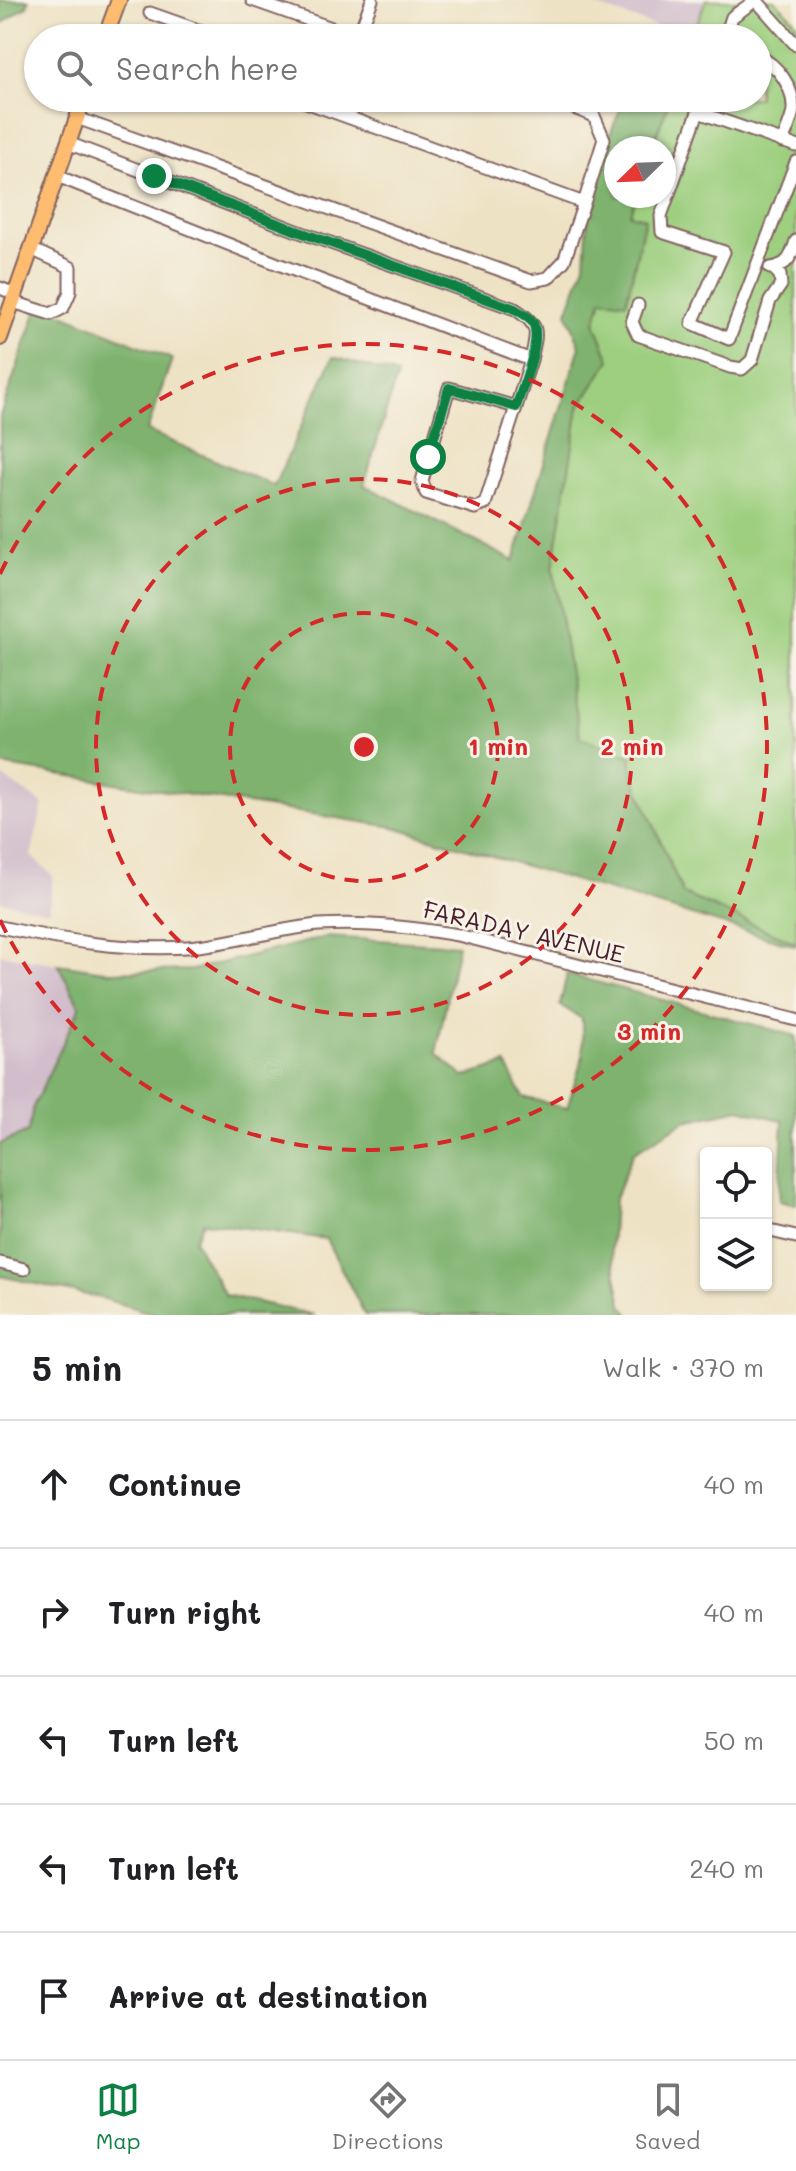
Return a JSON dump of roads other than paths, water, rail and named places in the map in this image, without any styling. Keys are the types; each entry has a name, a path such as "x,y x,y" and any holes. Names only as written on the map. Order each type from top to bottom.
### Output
{"main road":[{"path":"110,24 119,0"},
{"path":"0,338 79,112"}],"street":[{"path":"252,0 320,24"},
{"path":"364,24 372,0"},
{"path":"730,24 732,17 756,0 796,45"},
{"path":"150,13 181,24"},
{"path":"772,64 784,79 791,96 793,112 782,142"},
{"path":"336,112 584,203"},
{"path":"348,116 349,112"},
{"path":"77,118 531,281 548,278 564,261 584,203 604,139 594,116 584,112"},
{"path":"796,146 698,112 661,216 662,232 724,252 692,323 729,339 796,162"},
{"path":"68,143 297,231 515,309 532,320 537,332 531,360 516,407 485,504 475,508 426,493 422,481 449,388 516,407"},
{"path":"57,176 531,360"},
{"path":"758,267 783,266 791,258 796,241"},
{"path":"0,288 14,298 51,314 63,308 70,292 70,267 31,249"},
{"path":"638,305 632,322 638,335 742,369 752,360 770,301 781,285 780,275 773,268"},
{"name":"FARADAY AVENUE","path":"0,927 87,943 140,948 228,942 317,925 413,927 458,935 796,1020"},
{"path":"772,1231 796,1237"},
{"path":"0,1263 24,1269"}]}
